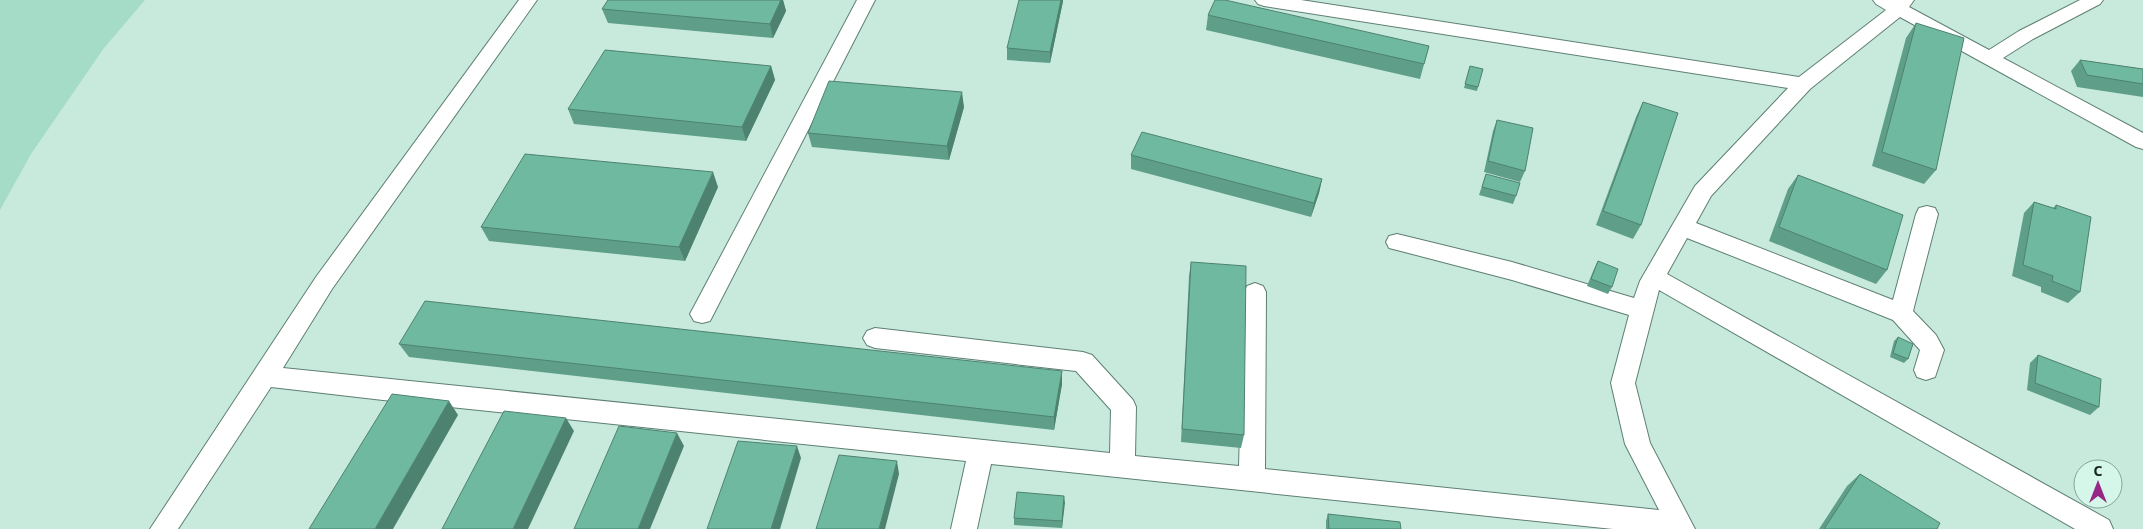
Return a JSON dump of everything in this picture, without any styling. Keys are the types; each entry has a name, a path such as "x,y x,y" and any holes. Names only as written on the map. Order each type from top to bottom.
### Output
{"street":[{"path":"163,529 265,376 324,283 528,0"},
{"path":"702,314 866,0"},
{"path":"1264,0 1803,84"},
{"path":"1988,59 2026,35 2094,0"},
{"path":"1680,527 1638,444 1623,383 1648,287 1703,191 1803,84 1895,3 1988,59 2143,142"},
{"path":"1900,313 1927,214"},
{"path":"1682,227 1900,313 1928,342 1932,350 1926,370"},
{"path":"1397,242 1512,271 1642,310"},
{"path":"1654,277 2100,529"},
{"path":"1252,480 1255,292"},
{"path":"875,338 1083,362 1124,407 1122,467"},
{"path":"265,376 1680,527"},
{"path":"964,529 981,452"}],"green space":[{"path":"0,0 145,0 104,48 31,154 0,210"}],"building":[{"path":"608,0 781,0 770,24 602,9"},
{"path":"1019,0 1061,0 1050,52 1007,48"},
{"path":"1215,0 1225,0 1429,46 1424,64 1208,15"},
{"path":"1916,23 1964,38 1936,170 1882,152"},
{"path":"605,50 771,66 742,127 568,109"},
{"path":"2080,60 2143,69 2143,84 2087,75"},
{"path":"1470,66 1483,69 1478,87 1465,84"},
{"path":"829,81 962,92 947,146 808,133"},
{"path":"1643,102 1678,113 1641,225 1603,211"},
{"path":"1497,120 1533,128 1525,171 1488,161"},
{"path":"1142,132 1322,179 1314,203 1131,155"},
{"path":"525,154 713,172 679,247 481,227"},
{"path":"1486,174 1520,183 1516,196 1482,187"},
{"path":"1798,175 1903,215 1887,270 1779,227"},
{"path":"2034,202 2056,209 2056,205 2091,217 2080,292 2052,281 2053,276 2023,265"},
{"path":"1598,261 1618,269 1612,287 1591,279"},
{"path":"1191,262 1246,266 1244,435 1182,429"},
{"path":"425,301 1062,371 1054,417 399,344"},
{"path":"1898,337 1913,344 1908,359 1893,353"},
{"path":"2038,355 2101,379 2099,407 2035,383"},
{"path":"392,394 449,401 375,529 309,529"},
{"path":"504,411 566,418 513,529 442,529"},
{"path":"619,426 677,433 638,529 574,529"},
{"path":"738,441 797,446 771,529 707,529"},
{"path":"839,455 897,461 879,529 816,529"},
{"path":"1860,474 1940,523 1937,529 1824,529"},
{"path":"1017,492 1064,496 1062,521 1014,518"},
{"path":"1328,514 1400,522 1401,529 1329,529"}]}
